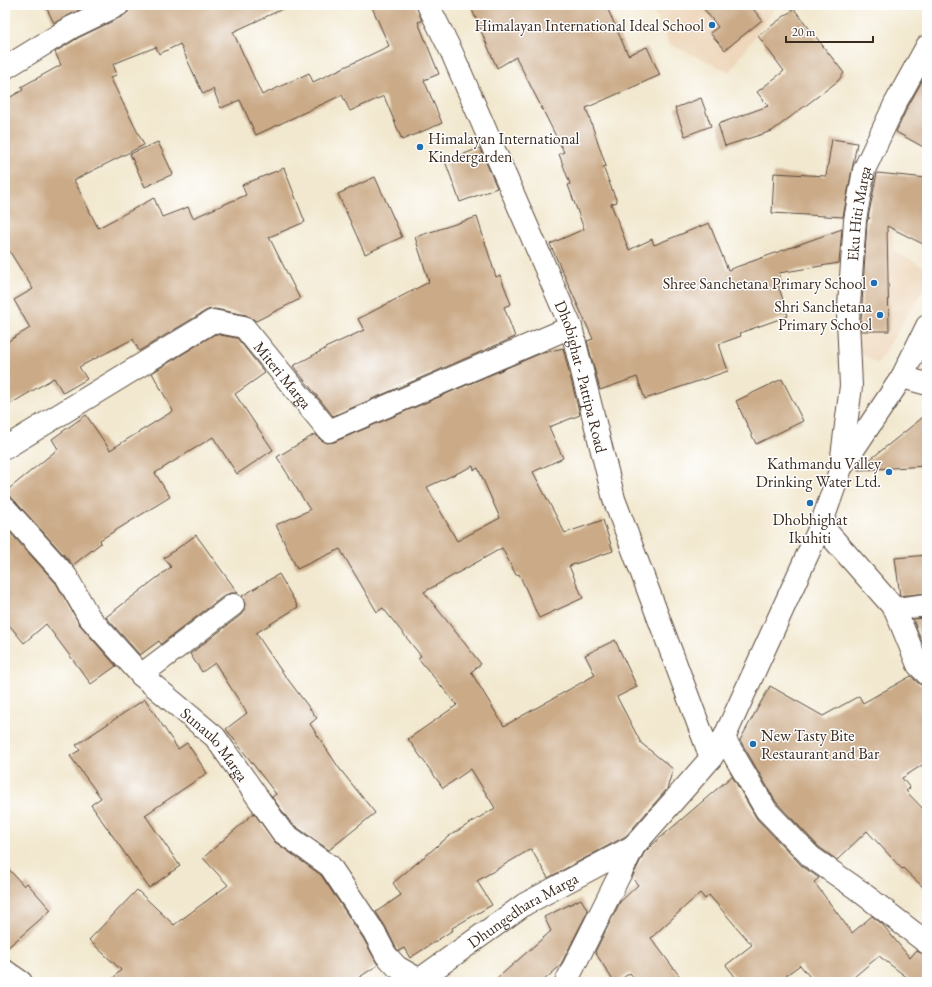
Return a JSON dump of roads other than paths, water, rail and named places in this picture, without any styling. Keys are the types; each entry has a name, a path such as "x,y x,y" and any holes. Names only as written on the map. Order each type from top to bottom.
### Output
{"street":[{"path":"5,68 72,27 118,5"},
{"name":"Dhobighat - Pattipa Road","path":"428,5 452,53 571,327 614,499 711,758"},
{"name":"Eku Hiti Marga","path":"841,468 851,386 848,320 855,220 864,170 894,104 927,46"},
{"name":"Miteri Marga","path":"5,448 213,321 244,327 329,431 571,327"},
{"path":"566,982 634,846 711,758 724,738 821,525 841,468 902,377 927,326"},
{"path":"902,377 927,384"},
{"name":"Sunaulo Marga","path":"5,508 66,576 89,617 141,675 215,738 282,832 330,866 374,932 386,955 397,967 418,981"},
{"path":"821,525 895,609 918,665 927,674"},
{"path":"141,675 233,604"},
{"path":"895,609 927,605"},
{"path":"724,738 766,810 811,857 927,943"},
{"name":"Dhungedhara Marga","path":"418,981 525,904 634,846"},
{"path":"5,971 21,982"}],"place":[{"name":"Himalayan International Ideal School","path":"712,25"},
{"name":"Himalayan International Kindergarden","path":"420,147"},
{"name":"Shree Sanchetana Primary School","path":"874,283"},
{"name":"Shri Sanchetana Primary School","path":"880,315"},
{"name":"Kathmandu Valley Drinking Water Ltd.","path":"889,472"},
{"name":"Dhobhighat Ikuhiti","path":"810,503"},
{"name":"New Tasty Bite Restaurant and Bar","path":"753,744"}]}
